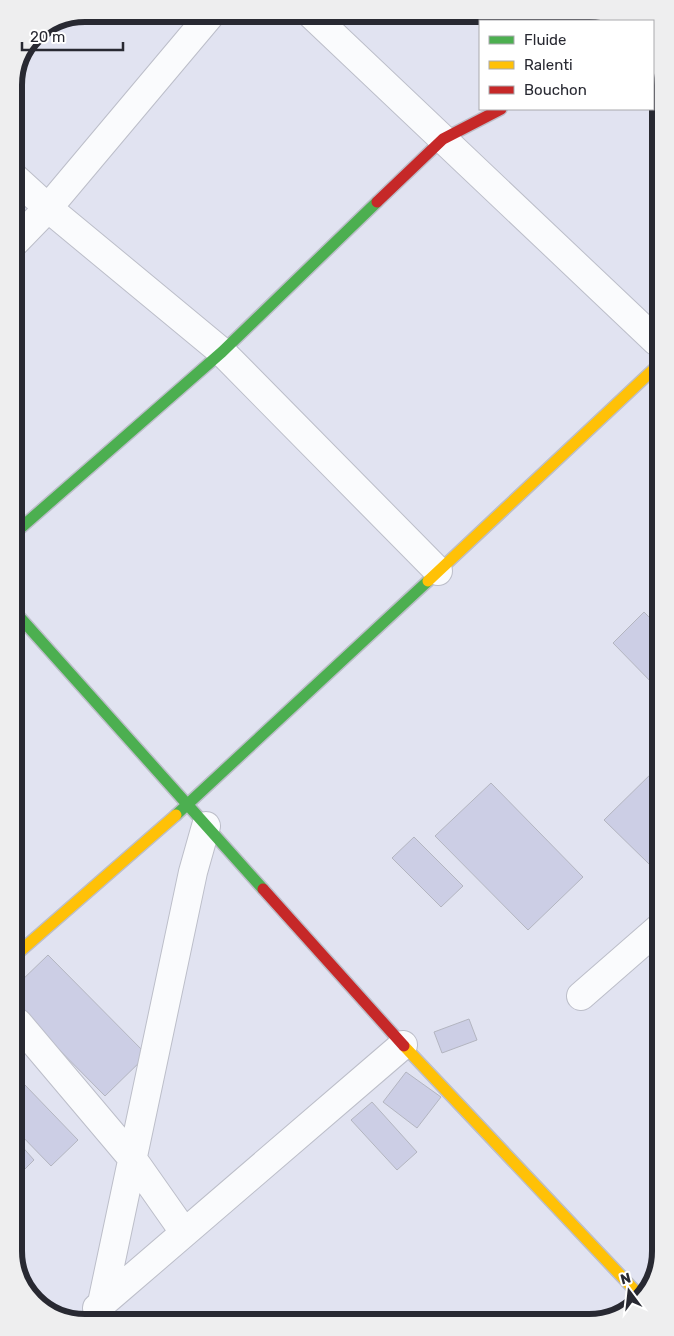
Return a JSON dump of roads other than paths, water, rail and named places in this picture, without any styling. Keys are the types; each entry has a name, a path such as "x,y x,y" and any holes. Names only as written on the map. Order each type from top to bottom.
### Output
{"street":[{"path":"23,234 48,208 204,22"},
{"path":"320,22 652,337"},
{"path":"23,526 222,352 443,138 499,110"},
{"path":"23,185 222,352 438,571"},
{"path":"22,949 188,805 652,371"},
{"path":"23,620 403,1045 636,1292"},
{"path":"95,1313 132,1158 193,872 206,826"},
{"path":"581,996 652,934"},
{"path":"22,1028 132,1158 184,1232"},
{"path":"97,1313 184,1232 403,1045"}]}
